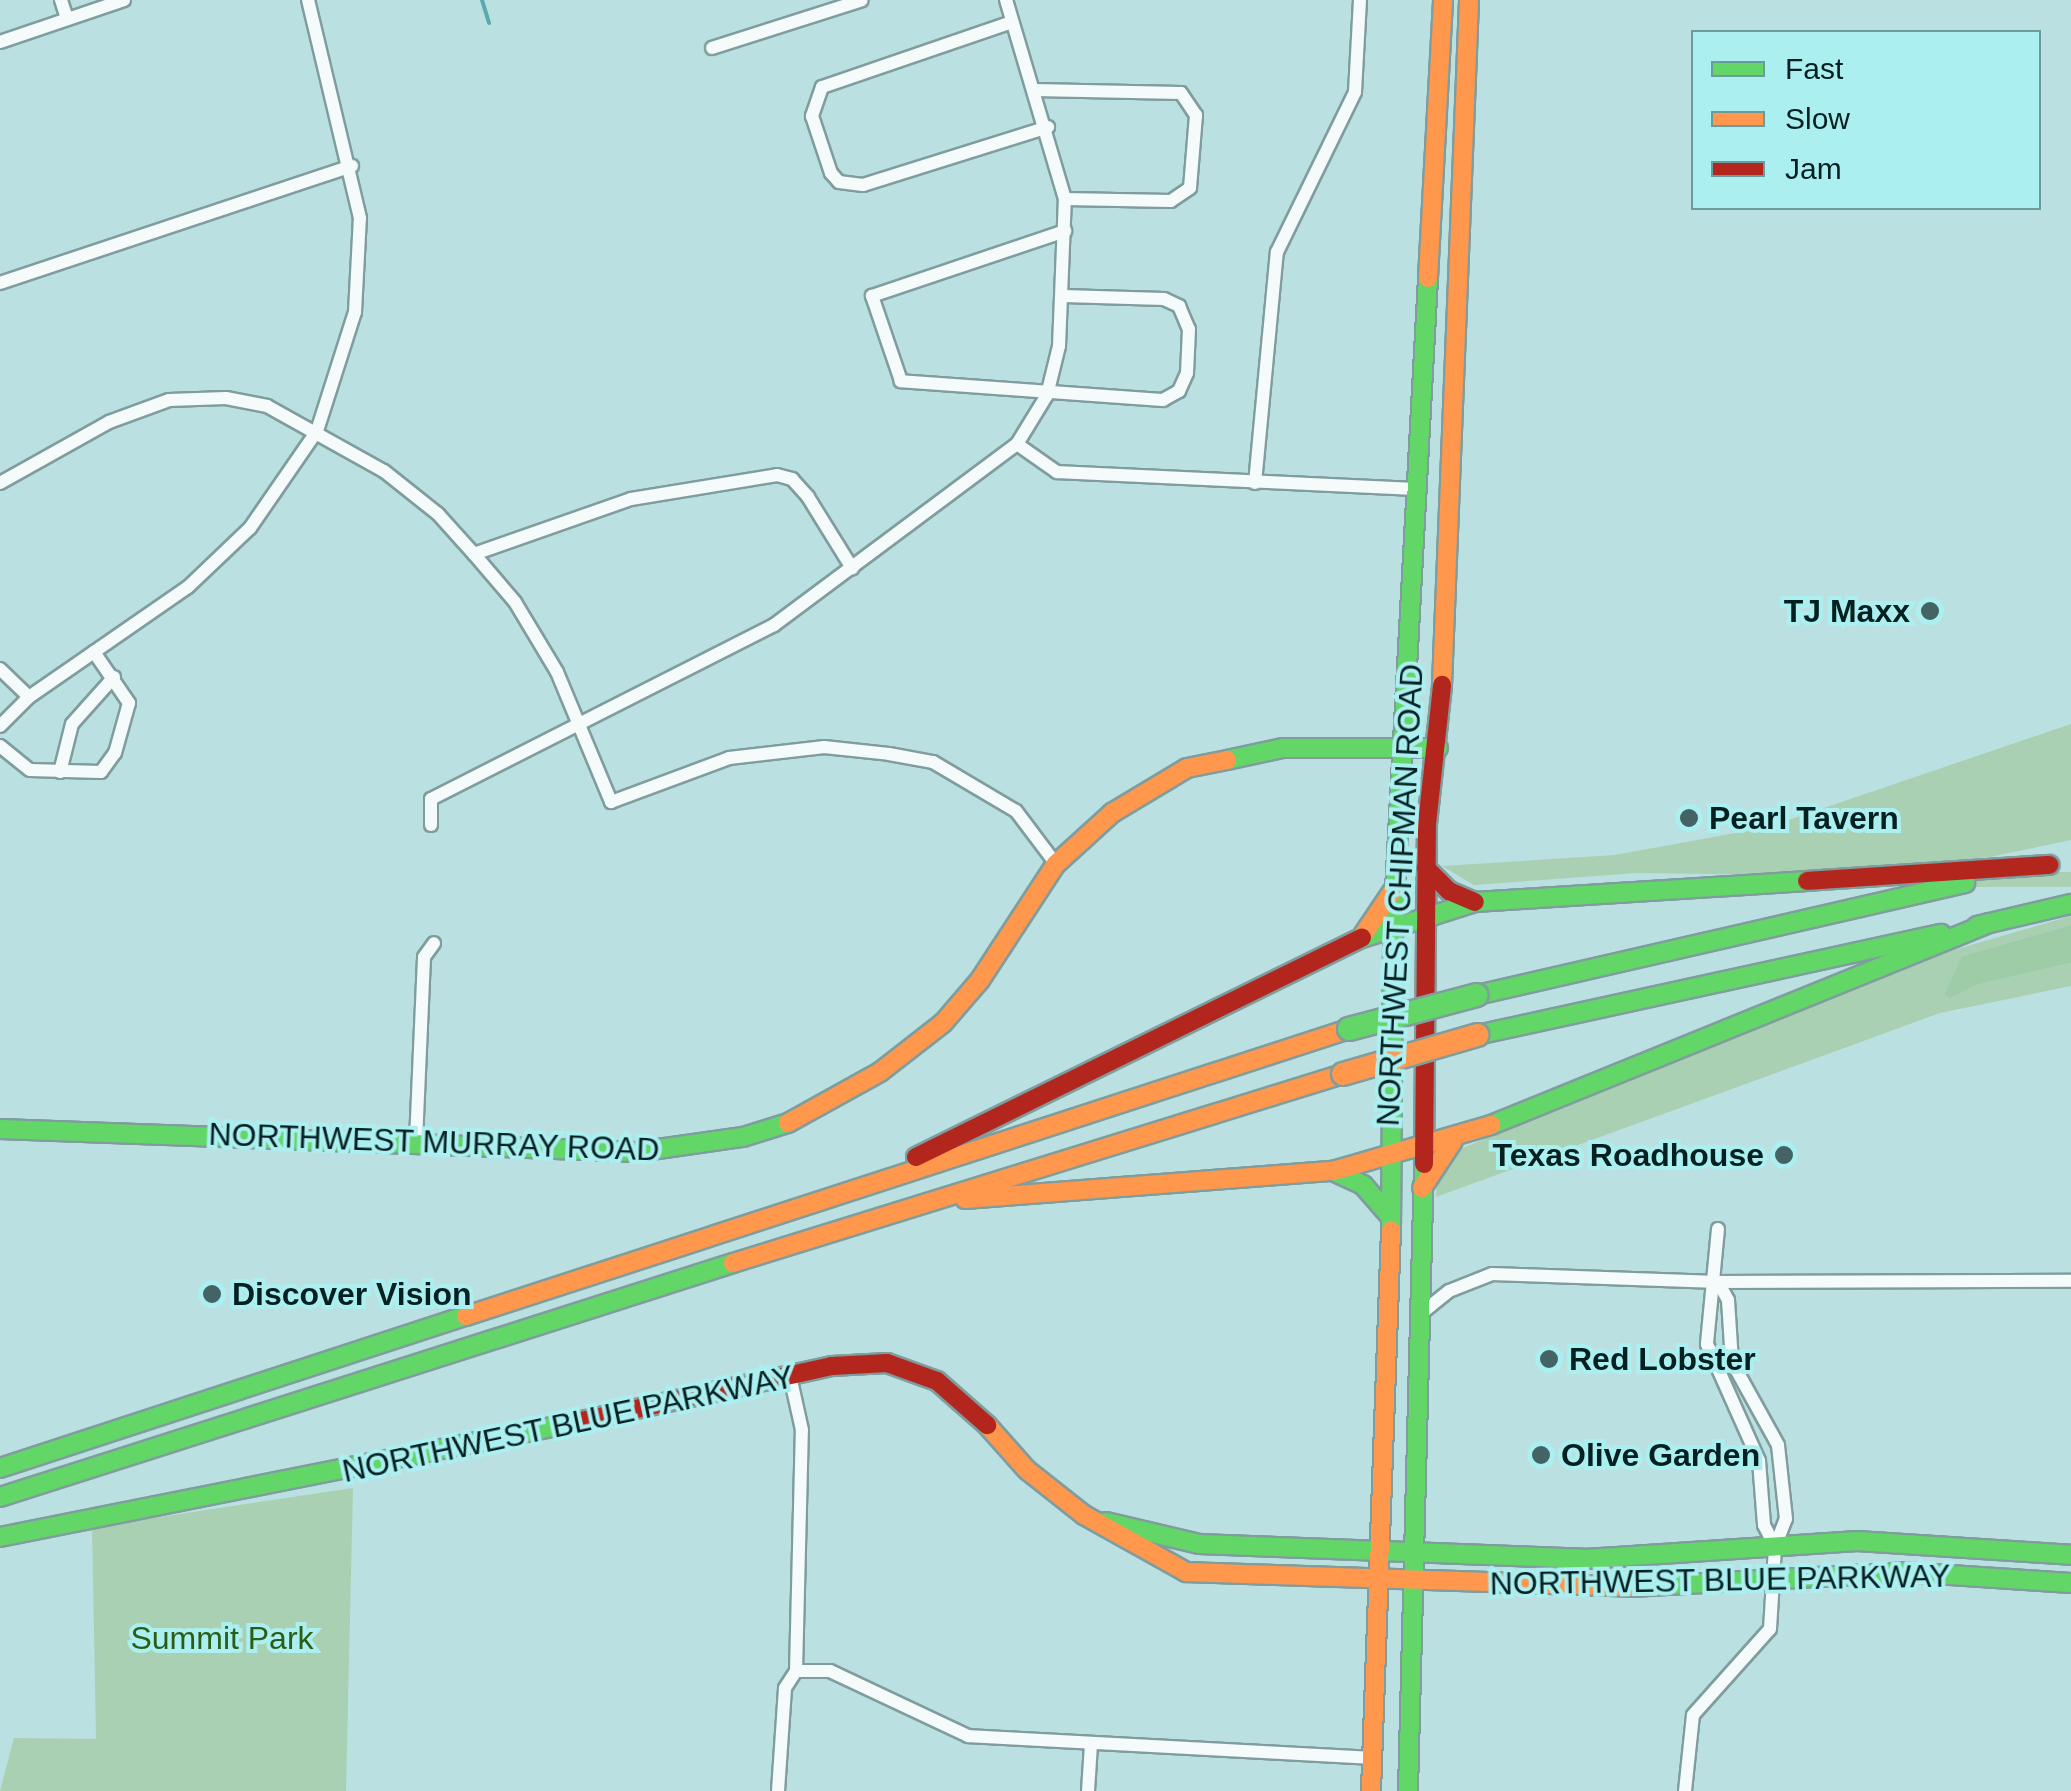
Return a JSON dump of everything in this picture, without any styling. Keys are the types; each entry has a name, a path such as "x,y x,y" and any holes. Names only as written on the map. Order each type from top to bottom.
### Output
{"main road":[{"name":"NORTHWEST CHIPMAN ROAD","path":"1371,1791 1378,1548 1390,1342 1388,1157 1394,889 1406,748 1443,0"},
{"name":"NORTHWEST CHIPMAN ROAD","path":"1408,1791 1423,1312 1426,868 1438,748 1469,0"},
{"path":"1420,489 1433,502 1444,537"},
{"name":"NORTHWEST MURRAY ROAD","path":"0,1129 637,1152 743,1137 788,1122 880,1072 943,1023 980,980 1056,864 1112,814 1187,768 1283,748 1438,748"},
{"path":"871,1180 1360,938 1475,902 2060,862"},
{"path":"0,1468 871,1180 1349,1029 1477,995 2060,862"},
{"path":"1426,868 1449,890 1475,902"},
{"path":"1360,938 1394,889"},
{"path":"0,1497 916,1205 1477,1035 2071,904"},
{"path":"916,1205 1333,1171 1453,1141 1989,923"},
{"path":"0,1129 0,1142"},
{"path":"1422,1188 1453,1141"},
{"path":"1333,1171 1364,1185 1388,1215"},
{"name":"NORTHWEST BLUE PARKWAY","path":"0,1537 360,1470 790,1376 887,1363 938,1381 969,1404 1027,1470 1084,1515 1186,1572 1377,1584 1604,1589 1905,1572 2071,1583"},
{"name":"NORTHWEST BLUE PARKWAY","path":"1084,1515 1199,1544 1585,1559 1775,1547 1944,1543 2071,1555"}],"street":[{"path":"60,0 67,19"},
{"path":"0,42 124,0"},
{"path":"0,726 29,697 188,587 250,528 317,431 355,312 360,218 352,166 308,0"},
{"path":"712,48 862,0"},
{"path":"431,825 431,799 774,625 1016,444 1046,395 1063,296 1066,232 1065,199 1048,127 1006,0"},
{"path":"1255,483 1278,252 1354,92 1363,37 1360,0"},
{"path":"1012,22 822,86 812,116 831,173 850,186 862,185 1048,127"},
{"path":"1034,90 1181,93 1196,115 1190,188 1171,200 1065,199"},
{"path":"0,283 352,166"},
{"path":"1063,296 1172,302 1187,320 1187,373 1179,391 1163,400 1046,395 902,381 872,296 1066,232"},
{"path":"0,483 50,455 169,400 239,400 317,431 384,471 474,554 515,602 581,722 611,802 729,758 824,747 889,754 933,762 1016,811 1056,864"},
{"path":"1016,444 1057,472 1420,489"},
{"path":"474,554 631,499 778,475 792,479 808,497 852,568"},
{"path":"0,746 30,770 101,772 110,762 129,717 129,703 94,652"},
{"path":"0,670 29,697"},
{"path":"60,772 72,724 114,677"},
{"path":"416,1142 424,957 434,943"},
{"path":"1718,1229 1718,1282 1707,1307 1712,1366 1759,1461 1764,1524 1775,1547"},
{"path":"1423,1312 1449,1291 1492,1274 1718,1282 2071,1281"},
{"path":"1686,1791 1693,1715 1770,1629 1775,1547 1786,1520 1778,1445 1732,1362 1728,1300 1718,1282"},
{"path":"778,1791 785,1688 796,1672 802,1430 790,1376"},
{"path":"796,1672 830,1671 968,1736 1372,1758"},
{"path":"1088,1791 1090,1745"}],"green space":[{"path":"2071,724 2071,840 1990,857 1789,875 1637,873 1474,885 1442,866 1615,855 1768,827"},
{"path":"1952,872 2071,872 2071,887 1952,887"},
{"path":"2071,916 2071,925 1962,956 1950,998 1976,985 2071,963 2071,986 1940,1013 1436,1197 1437,1173 1455,1151 1950,951"},
{"path":"2071,925 2071,963 1976,985 1949,999 1945,993 1962,956"},
{"name":"Summit Park","path":"353,1488 346,1791 0,1791 14,1738 96,1739 92,1527"}],"waterway":[{"path":"482,0 489,23"}],"traffic: fast":[{"path":"1391,1230 1393,927 1428,278"},
{"path":"1227,760 1283,748 1438,748"},
{"path":"1362,938 1475,902 1807,881"},
{"path":"1477,995 1965,883"},
{"path":"1977,926 2071,904"},
{"path":"1491,1125 1989,923"},
{"path":"1477,1035 1941,934"},
{"path":"1349,1029 1477,995"},
{"path":"0,1129 637,1152 743,1137 788,1123"},
{"path":"1408,1791 1424,1164"},
{"path":"1333,1171 1363,1185 1389,1215"},
{"path":"0,1497 733,1263"},
{"path":"0,1468 466,1316"},
{"path":"0,1537 577,1422"},
{"path":"1106,1522 1199,1544 1585,1559 1857,1541 2071,1555"},
{"path":"1631,1587 1905,1572 2071,1583"}],"traffic: slow":[{"path":"1428,278 1443,0"},
{"path":"1442,685 1469,0"},
{"path":"788,1123 880,1072 943,1023 980,980 1056,864 1112,813 1187,768 1227,760"},
{"path":"1363,935 1394,889"},
{"path":"466,1316 1349,1029"},
{"path":"1343,1074 1477,1035"},
{"path":"733,1263 1343,1074"},
{"path":"965,1199 1333,1171 1491,1125"},
{"path":"1422,1188 1453,1141"},
{"path":"1371,1791 1391,1230"},
{"path":"987,1425 1027,1470 1084,1515 1186,1572 1631,1587"}],"traffic: jam":[{"path":"1424,1164 1427,824 1442,685"},
{"path":"1807,881 2049,865"},
{"path":"1426,868 1449,891 1475,902"},
{"path":"916,1157 1362,938"},
{"path":"577,1422 832,1366 887,1363 937,1381 987,1425"}],"place":[{"name":"TJ Maxx","path":"1930,611"},
{"name":"Pearl Tavern","path":"1689,818"},
{"name":"Texas Roadhouse","path":"1784,1155"},
{"name":"Discover Vision","path":"212,1294"},
{"name":"Red Lobster","path":"1549,1359"},
{"name":"Olive Garden","path":"1541,1455"}]}
